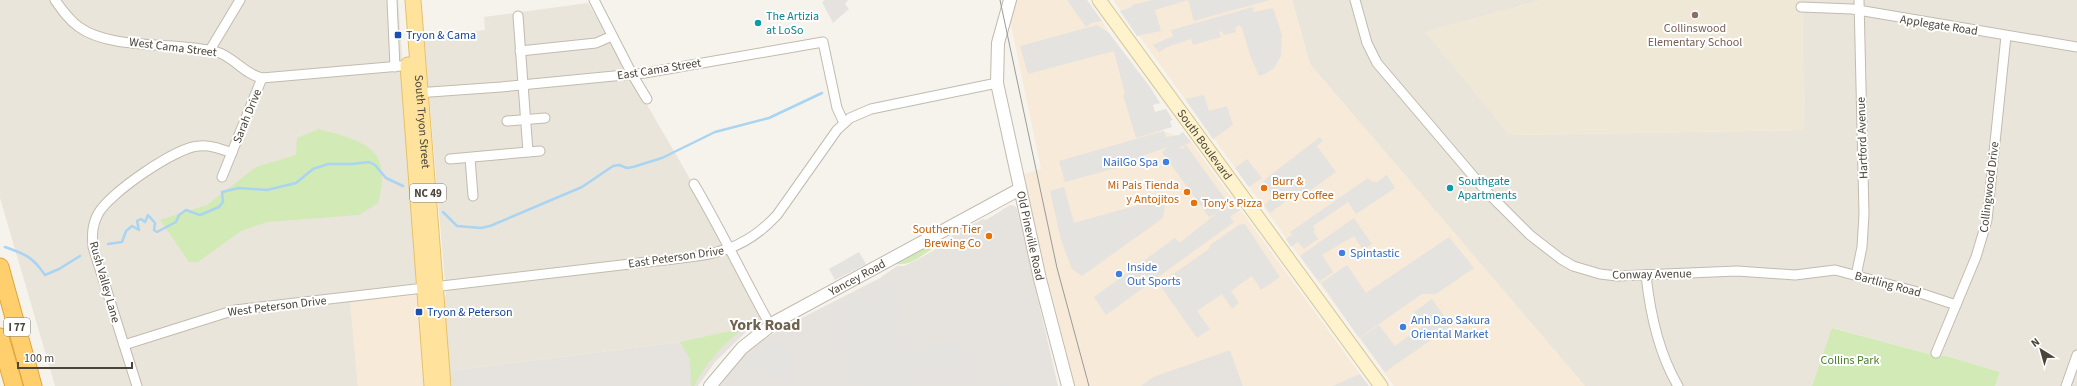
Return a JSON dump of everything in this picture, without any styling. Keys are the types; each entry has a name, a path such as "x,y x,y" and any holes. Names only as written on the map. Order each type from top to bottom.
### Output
{"highway":[{"name":"I 77","path":"0,267 34,386"},
{"name":"I 77","path":"0,337 14,386"}],"main road":[{"name":"South Tryon Street","path":"403,0 407,65 415,93 430,287 443,386"},
{"name":"South Tryon Street","path":"407,65 413,0"},
{"name":"South Boulevard","path":"1099,0 1381,386"},
{"name":"South Tryon Street","path":"430,287 432,386"}],"street":[{"name":"West Cama Street","path":"55,0 70,20 85,31 96,36 130,42 210,50 224,54 249,73 262,78"},
{"path":"210,50 240,0"},
{"path":"262,78 407,65 392,0"},
{"path":"594,0 632,74 647,99"},
{"name":"Old Pineville Road","path":"997,84 991,73 990,55 993,34 1003,0"},
{"name":"Old Pineville Road","path":"1010,0 998,43 997,84 1040,279 1068,386"},
{"name":"Conway Avenue","path":"1355,0 1367,43 1377,63 1508,215 1542,245 1573,266 1600,274 1646,275 1737,271 1795,275 1819,272"},
{"name":"Hartford Avenue","path":"1856,276 1863,236 1864,214 1859,0"},
{"name":"Applegate Road","path":"1802,7 1859,11 2077,47"},
{"path":"518,16 528,152"},
{"path":"520,51 596,43 612,36"},
{"name":"Collingwood Drive","path":"1936,353 1976,257 1987,220 2006,36"},
{"name":"East Cama Street","path":"415,93 523,85 632,74 823,42 837,108 844,123"},
{"name":"Sarah Drive","path":"222,177 262,78"},
{"name":"East Peterson Drive","path":"430,287 687,258 728,250 756,235 777,215 837,130 844,123 860,113 871,109 997,84"},
{"path":"507,121 545,118"},
{"name":"Rush Valley Lane","path":"137,386 93,247 93,226 104,204 114,195 180,151 189,148 206,146 232,153"},
{"path":"450,159 540,152"},
{"path":"470,158 473,196"},
{"path":"694,184 722,232 728,250 770,326"},
{"name":"Yancey Road","path":"710,386 742,348 770,326 1020,188"},
{"name":"Bartling Road","path":"1819,272 1835,270 1914,291 1956,306"},
{"path":"1646,275 1655,330 1662,352 1678,386"},
{"name":"West Peterson Drive","path":"124,345 235,310 430,287"},
{"path":"2066,386 2077,355"}],"shaded area":[{"path":"0,0 398,0 419,293 351,303 358,386 55,386 0,198"},
{"path":"825,0 848,0 845,4 849,9 833,23 822,2"},
{"path":"1015,0 1087,0 1102,21 1164,131 1191,142 1360,374 1332,386 1243,386 1230,350 1153,377 1141,386 1075,386 1042,257 1024,174 1041,169 1010,20"},
{"path":"1067,0 1087,0 1102,21 1091,23 1086,27"},
{"path":"1113,0 1292,0 1310,64 1585,386 1394,386"},
{"path":"1152,0 1188,0 1155,10 1161,31 1137,36 1120,11 1132,7 1132,5"},
{"path":"1188,0 1270,0 1194,21"},
{"path":"1292,0 1542,0 1426,32 1510,135 1804,130 1802,0 2077,0 2077,386 1995,386 2000,372 1946,356 1929,354 1833,328 1812,386 1585,386 1310,64"},
{"path":"1542,0 1802,0 1804,130 1510,135 1426,32"},
{"path":"588,3 769,315 747,331 744,328 680,342 450,371 444,299 446,294 424,36 485,30 484,17"},
{"path":"1253,7 1254,12 1273,8 1282,35 1281,56 1274,68 1265,74 1259,76 1251,58 1242,28 1239,25 1235,28 1236,32 1224,35 1221,31 1219,32 1221,37 1193,45 1191,39 1167,47 1159,52 1153,45 1173,36 1171,30"},
{"path":"1097,25 1109,33 1150,87 1160,103 1153,105 1155,112 1166,109 1173,120 1170,121 1172,127 1136,138 1123,95 1125,94 1114,51 1028,74 1020,46"},
{"path":"1204,95 1209,111 1227,106 1233,125 1213,139 1185,99"},
{"path":"1164,131 1166,137 1179,135 1183,132 1191,142 1179,148 1182,149 1186,145 1228,203 1222,208 1224,209 1234,202 1240,210 1230,217 1234,222 1106,315 1094,297 1175,238 1181,242 1217,213 1209,217 1162,152 1168,147 1145,155 1131,164 1065,182 1059,161"},
{"path":"1320,137 1323,141 1317,146 1336,172 1301,197 1297,193 1270,213 1264,205 1273,197 1263,181"},
{"path":"1247,159 1262,178 1249,187 1235,168"},
{"path":"1387,175 1395,188 1356,214 1348,202 1313,226 1315,230 1314,232 1318,239 1304,249 1298,242 1291,247 1286,239 1292,235 1290,232 1368,178 1371,181 1377,182"},
{"path":"1064,187 1074,223 1160,199 1165,206 1163,218 1082,276 1072,269 1061,240 1050,191"},
{"path":"1010,205 1015,206 1017,209 1058,386 719,386 741,358 756,345 780,329 880,278 897,266 904,266 922,257 941,246 953,235 983,219 986,220"},
{"path":"1354,218 1372,244 1363,250 1354,236 1322,255 1333,272 1319,282 1300,256"},
{"path":"1245,224 1280,277 1261,290 1252,276 1231,291 1239,303 1232,309 1222,294 1197,311 1210,329 1197,338 1159,284 1209,249 1210,245 1239,225"},
{"path":"1449,237 1474,268 1436,294 1422,294 1359,338 1321,283 1347,265 1366,293"},
{"path":"859,252 866,264 835,280 829,269"},
{"path":"889,282 890,288 895,288 903,321 897,323 900,335 905,334 908,347 903,349 904,351 956,341 962,342 967,347 972,346 976,368 969,370 970,378 923,385 920,379 915,380 915,386 862,386 854,381 850,381 846,354 852,351 849,349 844,351 825,316 830,313 828,308 836,305 841,312 843,309 841,305 876,286 879,290 879,284"},
{"path":"419,293 426,386 358,386 350,303"},
{"path":"1432,299 1451,326 1385,372 1360,338 1379,325 1395,346 1424,325 1414,312"},
{"path":"744,328 747,331 715,362 698,386 452,386 450,371 680,342"},
{"path":"778,337 795,366 792,370 795,383 744,365 748,358"},
{"path":"1230,350 1243,386 1141,386 1153,377"},
{"path":"1360,374 1369,386 1332,386"},
{"path":"1001,378 1003,382 1010,380 1012,386 997,386 995,380"}],"green space":[{"path":"319,129 362,143 378,158 382,170 382,184 378,203 359,215 267,222 241,231 198,262 189,262 160,220 207,205 256,167 296,155 297,138"},
{"path":"928,245 932,249 911,262 896,264 898,261"},
{"path":"744,328 716,354 704,369 694,386 691,386 690,359 680,342"},
{"name":"Collins Park","path":"1832,328 1929,354 1946,356 2000,372 1995,386 1812,386"}],"waterway":[{"path":"443,212 457,226 481,228 490,226 582,187 613,166 619,165 627,168 662,158 715,132 769,118 822,93"},
{"path":"108,244 122,242 126,231 132,226 139,230 137,221 141,219 145,222 148,215 155,223 154,230 157,232 176,222 179,215 186,210 200,215 219,207 223,202 222,192 239,188 267,190 296,183 313,169 328,164 369,162 375,165 386,178 403,186"},
{"path":"5,247 28,257 45,275 59,269 80,256"}],"tram line":[{"path":"1000,0 1057,268 1089,386"}],"place":[{"name":"Collinswood Elementary School","path":"1695,15"},
{"name":"The Artizia at LoSo","path":"758,23"},
{"name":"Tryon & Cama","path":"398,35"},
{"name":"NailGo Spa","path":"1166,162"},
{"name":"Burr & Berry Coffee","path":"1264,188"},
{"name":"Southgate Apartments","path":"1450,188"},
{"name":"Mi Pais Tienda y Antojitos","path":"1187,192"},
{"name":"Tony's Pizza","path":"1194,203"},
{"name":"Southern Tier Brewing Co","path":"989,236"},
{"name":"Spintastic","path":"1342,253"},
{"name":"Inside Out Sports","path":"1119,274"},
{"name":"Tryon & Peterson","path":"419,312"},
{"name":"Anh Dao Sakura Oriental Market","path":"1403,327"}],"district":[{"name":"York Road","path":"765,324"}]}
